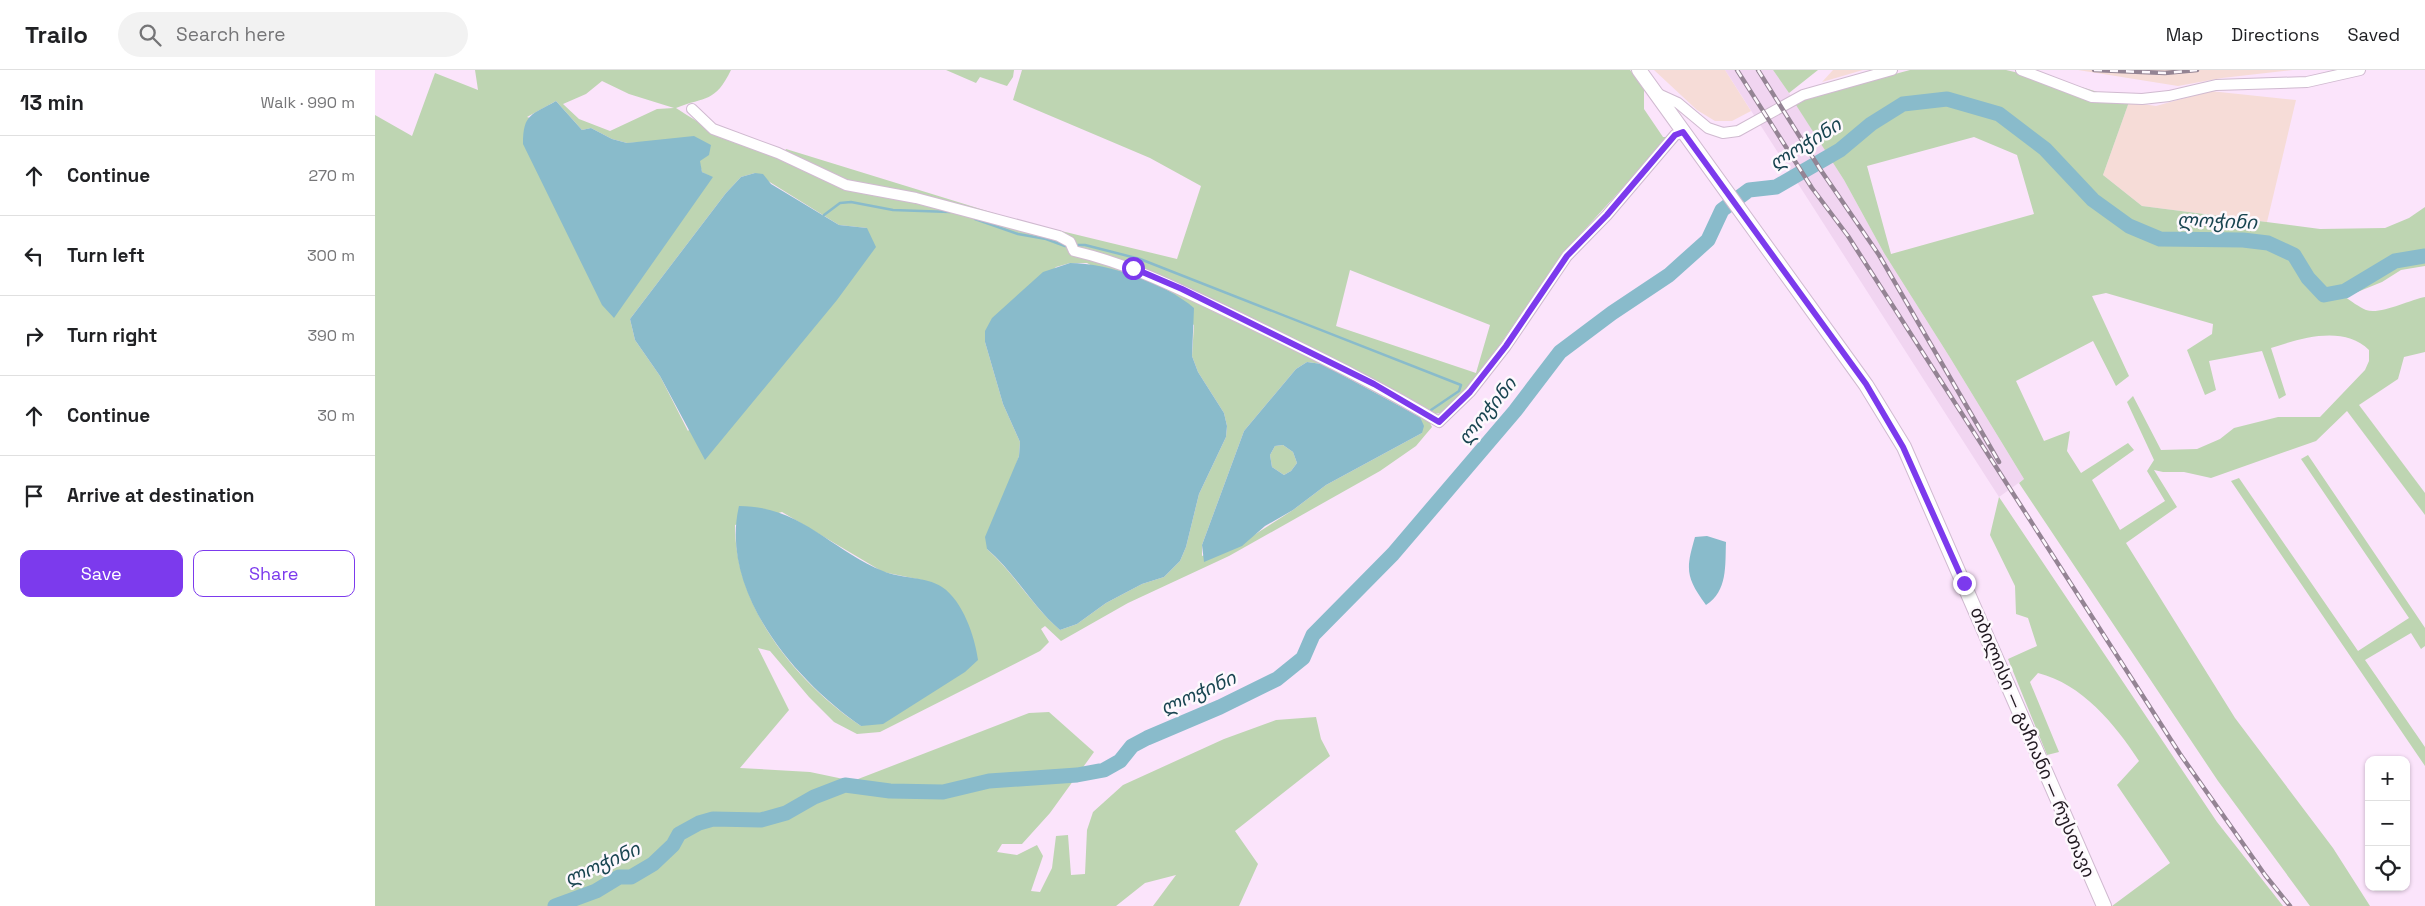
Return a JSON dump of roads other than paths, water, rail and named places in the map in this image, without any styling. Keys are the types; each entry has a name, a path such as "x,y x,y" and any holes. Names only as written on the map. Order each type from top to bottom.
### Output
{"main road":[{"name":"თბილისი — გაჩიანი — რუსთავი","path":"1639,70 1866,384 1903,447 1950,550 2104,906"}],"street":[{"path":"1656,93 1678,103 1708,128 1723,133 1739,131 1803,95 1892,70"},
{"path":"2021,70 2092,97 2142,99 2169,96 2216,85 2307,82 2360,70"},
{"path":"692,109 713,128 778,152 846,185 916,198 1059,236 1070,242 1074,251 1133,268 1182,289 1374,384 1439,422 1470,392 1506,346 1567,256 1607,215 1675,135 1683,132"}],"water":[{"path":"556,101 582,130 591,128 612,139 627,143 694,136 711,145 709,155 700,161 702,172 713,177 614,318 602,305 523,144 523,134 527,120"},
{"path":"755,173 763,174 771,184 839,225 867,228 876,247 837,300 705,460 660,376 635,340 630,319 726,193 741,177"},
{"path":"1070,263 1102,267 1136,276 1168,290 1194,308 1192,356 1198,372 1224,413 1227,426 1226,437 1199,494 1186,547 1180,561 1164,577 1142,584 1106,603 1077,624 1060,630 987,549 985,537 1019,456 1020,442 1003,404 985,342 985,331 992,318 1043,272"},
{"path":"1307,362 1322,364 1420,417 1424,426 1422,433 1326,485 1293,510 1265,526 1242,546 1204,562 1202,545 1244,431 1296,369","holes":["1283,445 1293,452 1297,463 1291,471 1284,475 1272,467 1270,455 1275,446"]},
{"path":"739,506 761,508 780,513 798,521 864,562 883,571 921,579 942,587 956,601 967,620 978,660 965,672 883,724 861,726 811,685 788,659 768,631 751,601 740,570 736,538"},
{"path":"1707,536 1726,542 1722,585 1713,599 1706,605 1694,587 1689,572 1689,565 1695,537"}],"waterway":[{"name":"ლოჭინი","path":"555,906 596,891 619,877 631,877 653,864 673,845 679,834 699,823 713,819 761,820 786,813 814,797 845,785 890,791 943,792 989,781 1077,775 1104,770 1120,761 1132,746 1147,738 1220,707 1277,679 1303,658 1313,635 1393,554 1515,411 1560,352 1612,313 1669,275 1708,240 1722,210 1749,190 1776,187 1840,150 1871,124 1903,104 1947,99 1999,114 2045,149 2093,200 2129,226 2160,239 2243,240 2268,243 2294,255 2308,278 2324,295 2345,291 2395,261 2425,256"},
{"path":"824,215 840,203 851,202 893,210 950,212"},
{"path":"975,219 1018,234 1046,239 1065,246"},
{"path":"1078,245 1085,245 1140,259 1461,385 1459,391 1431,410"}],"railway":[{"path":"1737,70 1812,188 1848,236 2180,754 2265,875 2290,906"},
{"path":"1758,70 1820,169 1879,255 1999,462"},
{"path":"2094,70 2165,73 2197,70"}]}
